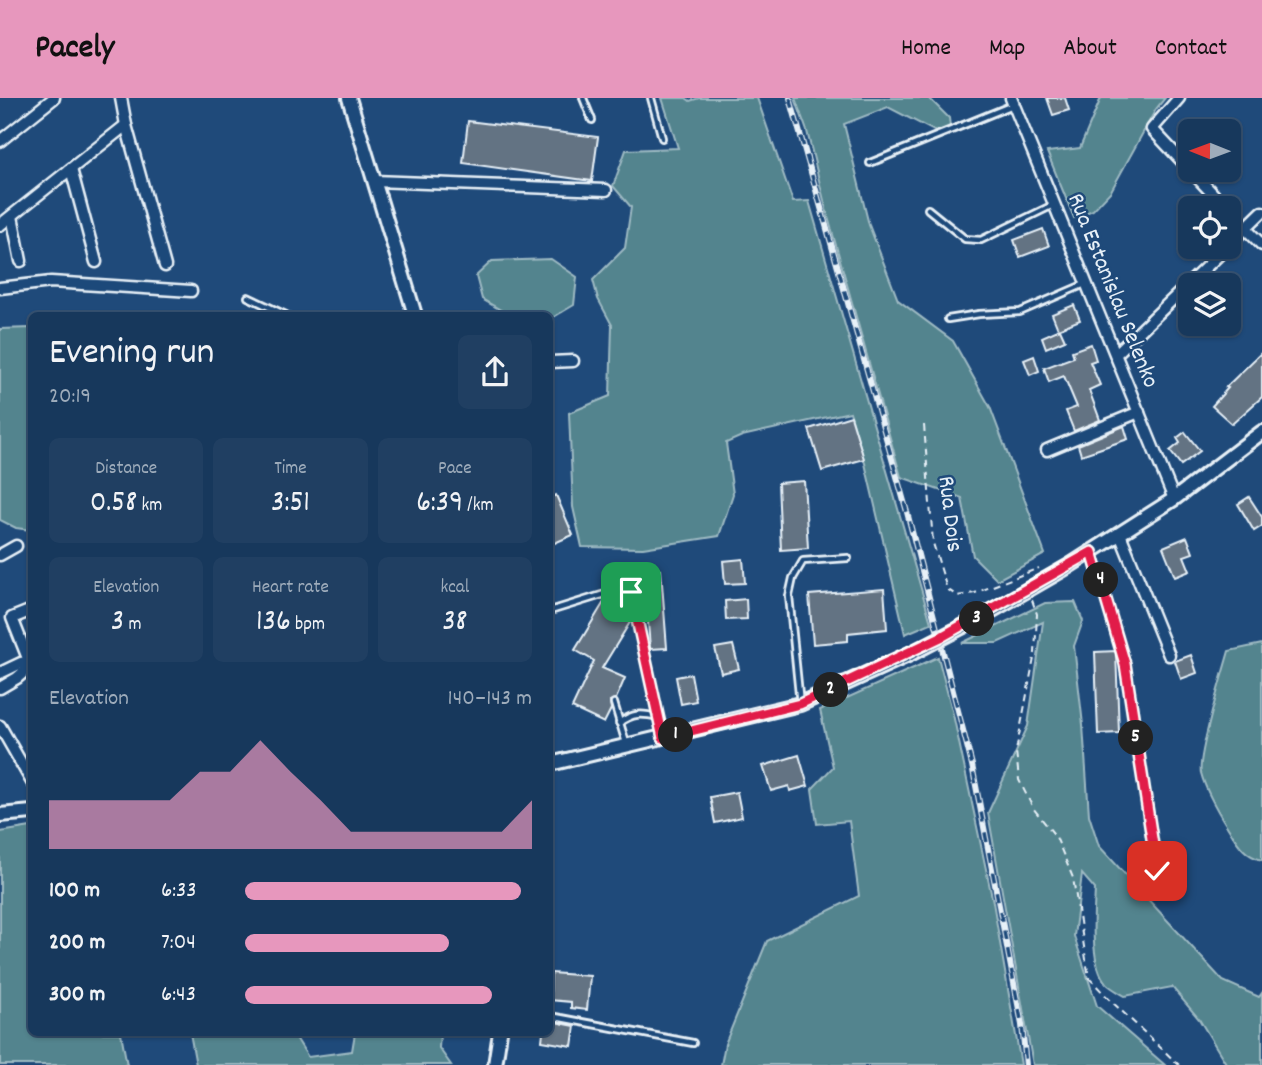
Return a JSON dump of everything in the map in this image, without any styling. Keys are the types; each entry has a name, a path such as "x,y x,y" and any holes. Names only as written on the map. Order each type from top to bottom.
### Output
{"main road":[{"path":"349,98 414,312"},
{"path":"553,763 800,704 910,654 977,619 1092,552 1174,499 1262,432"},
{"path":"0,815 28,812"},
{"path":"495,1065 499,1036"}],"street":[{"path":"0,141 54,98"},
{"path":"121,98 164,266"},
{"path":"1179,98 1152,129 1214,196"},
{"name":"Rua Estanislau Selenko","path":"1012,101 1174,499"},
{"path":"0,225 126,125"},
{"path":"71,169 96,262"},
{"path":"374,181 607,190"},
{"path":"1241,233 1262,212"},
{"path":"12,216 21,261"},
{"path":"1241,225 1262,245"},
{"path":"1115,354 1214,259"},
{"path":"0,288 51,282 191,291"},
{"path":"553,362 573,361"},
{"path":"1047,450 1139,412"},
{"path":"1120,534 1168,654"},
{"path":"0,555 16,546"},
{"path":"28,612 12,618 28,656"},
{"path":"0,673 21,663 28,663"},
{"path":"0,688 28,665"},
{"path":"0,726 28,775"}],"lane":[{"path":"583,98 592,120"},
{"path":"651,98 662,138"},
{"path":"870,163 1012,101"},
{"path":"928,209 965,239 981,240 1054,204"},
{"path":"948,318 1020,312 1086,284"},
{"path":"248,297 280,312"},
{"path":"1092,552 1125,664 1157,871"},
{"path":"800,704 789,596 793,578 803,561 848,558"},
{"path":"553,610 605,594 631,592 663,738"},
{"path":"614,703 627,747"},
{"path":"619,723 630,715 639,713 658,717"},
{"path":"553,1017 694,1044"}],"path":[{"name":"Rua Dois","path":"924,425 933,543 947,589 957,596 975,593 1030,570 1042,568"},
{"path":"1028,590 1037,614 1035,653 1016,751 1019,780 1033,808 1056,837 1073,878 1089,978 1179,1065"}],"green space":[{"path":"662,98 686,98 690,101 699,98 757,98 793,202 809,201 931,623 905,634 864,459 850,412 742,436 726,443 733,494 719,536 643,548 582,547 573,507 569,413 610,396 612,325 598,299 593,280 625,248 631,207 613,186 626,150 678,148"},
{"path":"795,98 929,98 949,118 950,127 936,132 888,107 844,124 869,225 898,300 953,341 990,407 1045,554 997,580 973,556 962,498 901,477 828,217 807,131"},
{"path":"1101,98 1165,98 1156,109 1111,191 1093,210 1074,218 1047,152 1080,148"},
{"path":"551,259 577,277 574,305 553,317 553,312 504,312 482,299 476,276 492,261"},
{"path":"28,328 28,530 16,528 0,520 0,329"},
{"path":"1075,602 1083,621 1074,646 1089,815 1099,846 1223,981 1259,997 1262,993 1262,1065 1227,1065 1199,1019 1172,987 1125,996 1108,985 1101,974 1095,951 1095,889 1082,874 1074,936 1097,1006 1165,1065 1033,1065 988,813 1028,726 1043,622 997,643 962,643 1045,603"},
{"path":"1262,644 1262,860 1246,852 1231,833 1206,787 1201,764 1211,714 1229,651"},
{"path":"938,657 953,714 993,902 1021,1065 721,1065 725,1044 767,941 859,896 849,821 817,824 812,789 833,767 820,710"},
{"path":"28,827 28,1036 122,1036 127,1065 0,1065 0,832"},
{"path":"191,1036 295,1036 308,1057 352,1051 354,1036 440,1036 439,1048 451,1065 196,1065"}],"building":[{"path":"1047,98 1065,98 1069,110 1053,115"},
{"path":"468,121 598,137 592,181 463,163"},
{"path":"1043,229 1049,246 1020,257 1014,240"},
{"path":"1074,305 1080,320 1058,329 1052,314"},
{"path":"1060,329 1065,340 1046,348 1042,337"},
{"path":"1091,344 1096,360 1090,362 1100,385 1089,390 1100,420 1074,431 1066,411 1077,407 1064,376 1049,382 1044,368 1074,357 1072,351"},
{"path":"1262,352 1262,397 1232,424 1212,406 1228,388 1226,387"},
{"path":"1034,356 1039,371 1030,375 1024,360"},
{"path":"851,416 864,459 822,471 809,429"},
{"path":"1124,426 1128,439 1081,455 1078,445"},
{"path":"1185,432 1200,451 1181,465 1170,451 1180,443 1177,438"},
{"path":"804,481 808,548 781,550 778,483"},
{"path":"556,495 573,535 553,544 553,496"},
{"path":"1249,497 1262,517 1262,526 1254,531 1238,504"},
{"path":"1187,537 1193,553 1184,556 1190,571 1175,577 1163,547"},
{"path":"743,559 745,583 725,584 723,561"},
{"path":"661,570 667,648 650,649 646,594 639,606 635,572"},
{"path":"884,589 887,629 848,633 848,641 813,644 809,595"},
{"path":"746,599 747,619 726,620 725,601"},
{"path":"604,602 632,619 602,668 625,678 616,699 610,701 611,709 604,723 572,708 594,661 575,650"},
{"path":"733,645 739,669 721,673 715,648"},
{"path":"1116,651 1119,733 1098,734 1095,652"},
{"path":"1191,655 1197,673 1181,679 1175,661"},
{"path":"691,674 696,701 681,704 676,677"},
{"path":"799,755 808,786 790,791 789,786 771,791 763,766"},
{"path":"737,792 742,817 715,823 710,797"},
{"path":"553,973 590,976 587,1010 571,1008 571,1002 553,1000"},
{"path":"553,1022 575,1026 572,1046 542,1041 543,1036 553,1036"}],"railway":[{"path":"790,98 907,512 972,765 1022,1025 1026,1065"}],"route":[{"path":"631,592 663,738 800,704 910,654 977,619 1092,552 1125,664 1157,871"}]}
